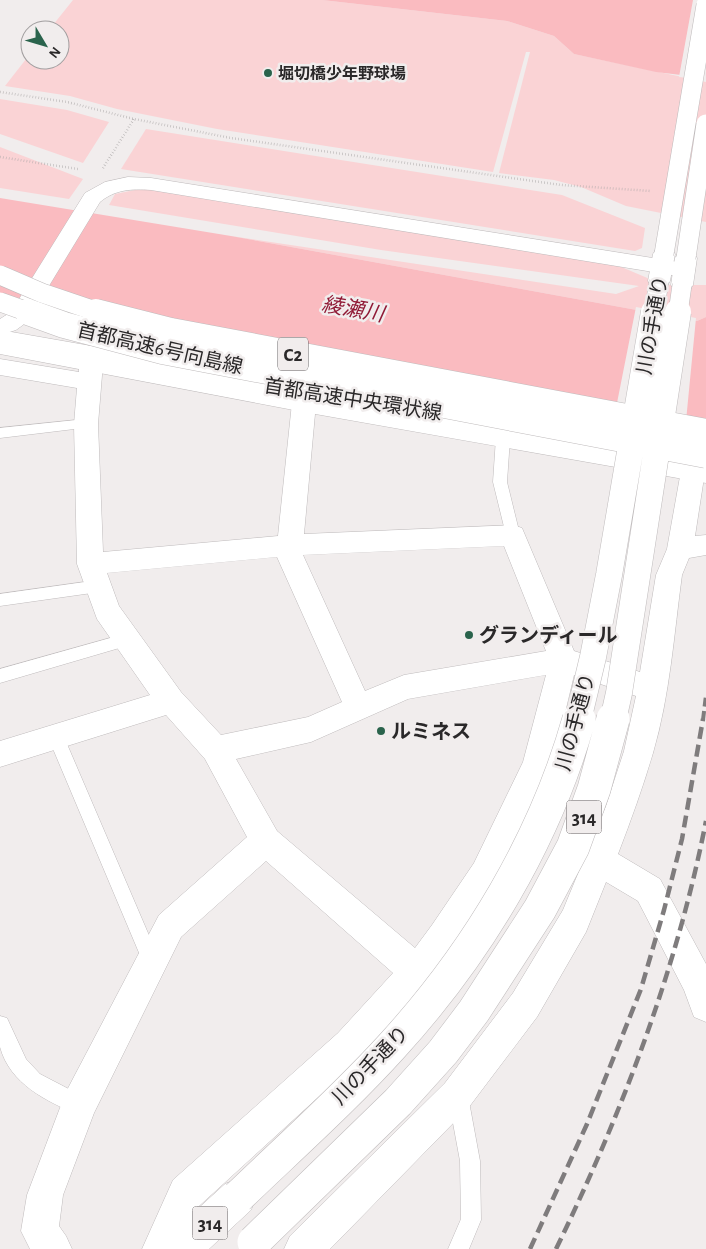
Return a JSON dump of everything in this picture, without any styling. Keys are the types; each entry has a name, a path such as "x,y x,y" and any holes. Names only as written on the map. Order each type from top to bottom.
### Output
{"main road":[{"name":"川の手通り","path":"250,1246 402,1098 444,1051 478,1006 545,901 569,853 590,804 608,744 619,693 706,6"},
{"name":"川の手通り","path":"181,1249 374,1065 438,991 485,924 522,863 555,792 571,745 598,631 629,466 706,124"},
{"path":"6,320 95,195 103,190 125,183 151,184 673,269"},
{"name":"首都高速中央環状線","path":"0,275 51,298 124,320 591,423 702,466"},
{"name":"首都高速6号向島線","path":"0,302 64,326 162,351 591,423"},
{"name":"首都高速中央環状線","path":"6,320 162,345 591,423"},
{"name":"首都高速中央環状線","path":"0,338 354,402 706,432"},
{"path":"0,346 90,372"},
{"path":"0,367 90,372 304,403 503,438 702,466 693,547 669,575 652,688 639,751 621,806 575,921 525,1005 457,1095 303,1249"},
{"path":"90,372 86,424 94,575 107,612 171,701 215,750 266,841 417,972"},
{"path":"304,403 288,553 358,706"},
{"path":"94,575 289,546 513,535 564,660 538,763 489,866 444,937 417,972 350,1045 186,1193 161,1249"},
{"path":"215,750 311,729 358,706 404,687 564,660 652,688"},
{"path":"0,754 171,701"},
{"path":"53,1249 40,1231 46,1195 79,1105 170,926 266,841"},
{"path":"599,860 649,890 704,990"}],"lane":[{"path":"0,433 86,424"},
{"path":"503,438 500,482 513,535"},
{"path":"0,600 94,575"},
{"path":"0,676 128,639"},
{"path":"56,737 152,963"},
{"path":"1,1033 19,1066 33,1081 79,1105"},
{"path":"457,1095 470,1161 471,1220 458,1249"}],"path":[{"path":"0,92 67,102 134,119 231,138 561,185 652,191"},
{"path":"102,168 134,119"},
{"path":"0,157 78,169"}],"shaded area":[{"name":"堀切橋少年野球場","path":"73,0 322,0 507,21 554,36 574,54 706,82 706,222 626,206 581,187 554,180 499,173 530,52 526,52 493,172 217,129 117,109 70,96 5,86 20,67 20,70 70,70 70,20 57,20"},
{"path":"0,99 67,110 109,122 83,163 0,134"},
{"path":"146,129 562,195 645,228 642,248 635,251 121,169"},
{"path":"0,147 83,179 69,199 0,188"},
{"path":"150,187 619,266 664,285 706,285 706,317 697,321 231,236 616,294 639,286 381,250 109,205 115,194"}],"water":[{"path":"322,0 706,0 706,78 656,72 574,54 554,36 507,21"},
{"name":"綾瀬川","path":"0,198 231,236 697,321 706,317 706,422 287,347 0,299"}],"pier":[{"path":"693,0 706,0 706,80 679,77"},
{"path":"636,307 696,318 686,421 616,408"}],"railway":[{"path":"703,720 706,695"},
{"path":"530,1249 587,1124 641,989 682,839 703,719"},
{"path":"556,1249 603,1146 645,1040 680,931 706,821"}],"place":[{"name":"堀切橋少年野球場","path":"268,73"},
{"name":"グランディール","path":"469,635"},
{"name":"ルミネス","path":"381,731"}]}
